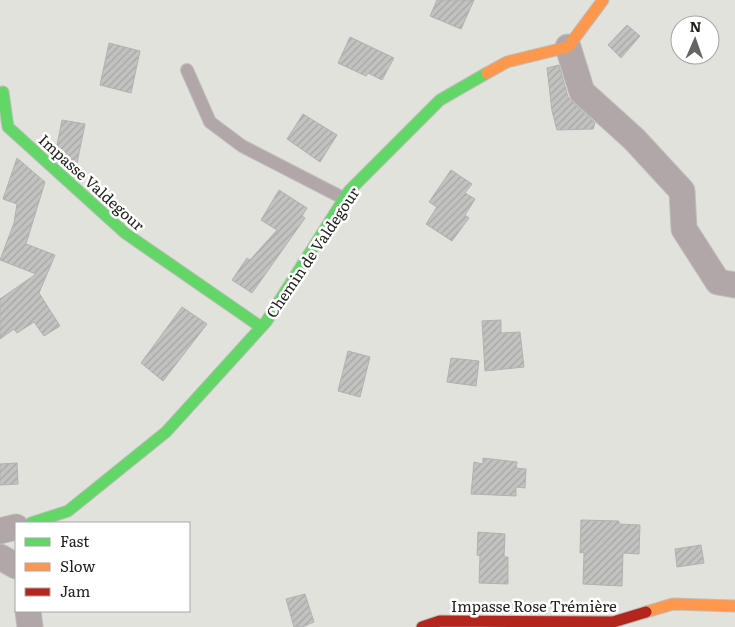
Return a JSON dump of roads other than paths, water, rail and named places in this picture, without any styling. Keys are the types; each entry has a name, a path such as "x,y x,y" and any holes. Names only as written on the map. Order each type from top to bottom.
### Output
{"street":[{"path":"603,0 568,47 582,92 634,139 682,191 684,229 718,282 735,285"},
{"name":"Chemin de Valdegour","path":"36,522 64,517 166,432 261,327 349,191 440,100 507,62 568,47"},
{"name":"Impasse Valdegour","path":"3,92 8,127 125,233 261,327"},
{"path":"0,531 15,527"},
{"path":"0,556 15,565"},
{"name":"Impasse Rose Trémière","path":"422,627 440,621 614,622 673,604 735,606"},
{"path":"28,612 30,627"}],"lane":[{"path":"186,70 210,122 242,146 344,199"}]}
